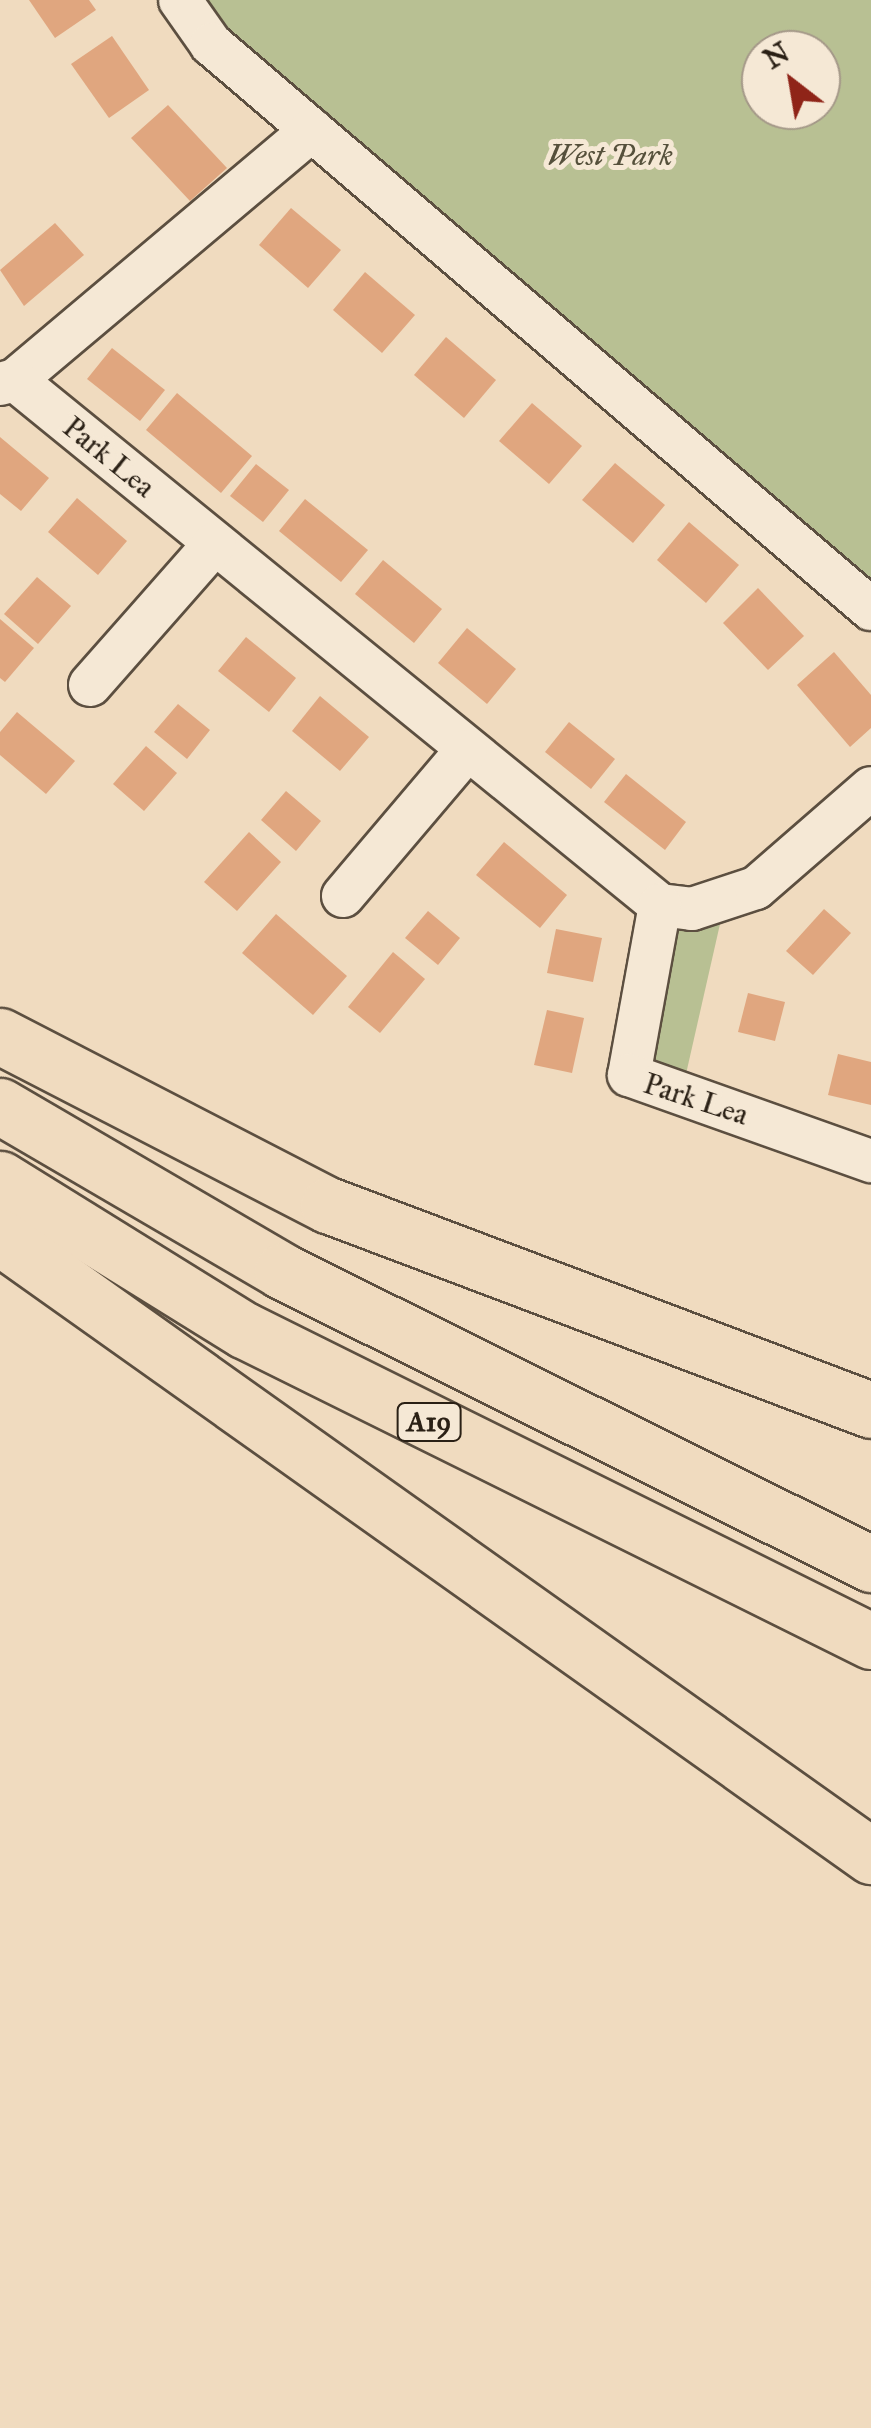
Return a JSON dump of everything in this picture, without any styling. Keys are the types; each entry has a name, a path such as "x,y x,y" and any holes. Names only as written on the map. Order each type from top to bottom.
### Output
{"highway":[{"path":"0,1036 328,1205 871,1410"},
{"name":"A19","path":"0,1106 282,1271 871,1564"},
{"name":"A19","path":"0,1178 244,1330 871,1641"},
{"path":"0,1237 871,1856"}],"street":[{"path":"180,0 211,44 871,609"},
{"path":"8,382 312,130"},
{"name":"Park Lea","path":"8,382 215,543 660,905 629,1075 871,1161"},
{"path":"91,686 215,543"},
{"path":"342,895 466,751"},
{"path":"660,905 692,910 756,888 871,788"}],"green space":[{"name":"West Park","path":"204,0 871,0 871,582 225,30"},
{"path":"725,902 681,1096 636,1083 660,905"}],"building":[{"path":"29,0 89,0 96,10 55,38"},
{"path":"112,36 149,90 109,118 71,64"},
{"path":"168,105 227,168 190,201 131,138"},
{"path":"291,208 341,250 308,288 259,245"},
{"path":"55,223 84,255 24,306 0,270"},
{"path":"365,272 415,315 382,353 333,310"},
{"path":"446,337 496,380 464,418 414,375"},
{"path":"112,348 165,390 140,421 87,379"},
{"path":"177,393 252,456 221,493 146,430"},
{"path":"532,403 582,446 549,484 499,441"},
{"path":"0,437 49,478 21,511 0,494"},
{"path":"615,463 665,505 633,543 582,500"},
{"path":"256,464 289,490 263,522 230,496"},
{"path":"77,498 127,541 98,575 48,532"},
{"path":"305,499 368,550 341,582 279,531"},
{"path":"689,522 739,565 706,603 657,560"},
{"path":"383,560 442,609 414,643 355,594"},
{"path":"37,577 71,606 38,644 4,614"},
{"path":"758,588 804,636 768,670 723,623"},
{"path":"0,619 34,648 5,682 0,678"},
{"path":"467,628 516,669 487,704 438,663"},
{"path":"246,637 296,678 269,712 218,671"},
{"path":"834,652 871,695 871,728 850,747 797,685"},
{"path":"320,696 369,737 340,771 292,731"},
{"path":"178,704 210,730 187,759 154,732"},
{"path":"17,712 75,761 46,794 0,755 0,732"},
{"path":"569,722 615,759 591,789 545,752"},
{"path":"146,746 177,773 144,811 113,784"},
{"path":"626,774 686,822 665,850 604,802"},
{"path":"286,791 321,821 296,851 261,820"},
{"path":"249,832 281,862 237,911 204,882"},
{"path":"504,842 567,895 540,928 476,875"},
{"path":"824,909 851,933 813,975 786,951"},
{"path":"428,911 460,938 438,965 405,938"},
{"path":"276,914 347,976 313,1015 242,953"},
{"path":"556,929 602,938 593,982 547,973"},
{"path":"393,952 425,979 380,1033 348,1007"},
{"path":"748,993 785,1002 775,1041 738,1032"},
{"path":"547,1010 584,1018 572,1073 534,1065"},
{"path":"838,1054 871,1062 871,1105 828,1095"}]}
